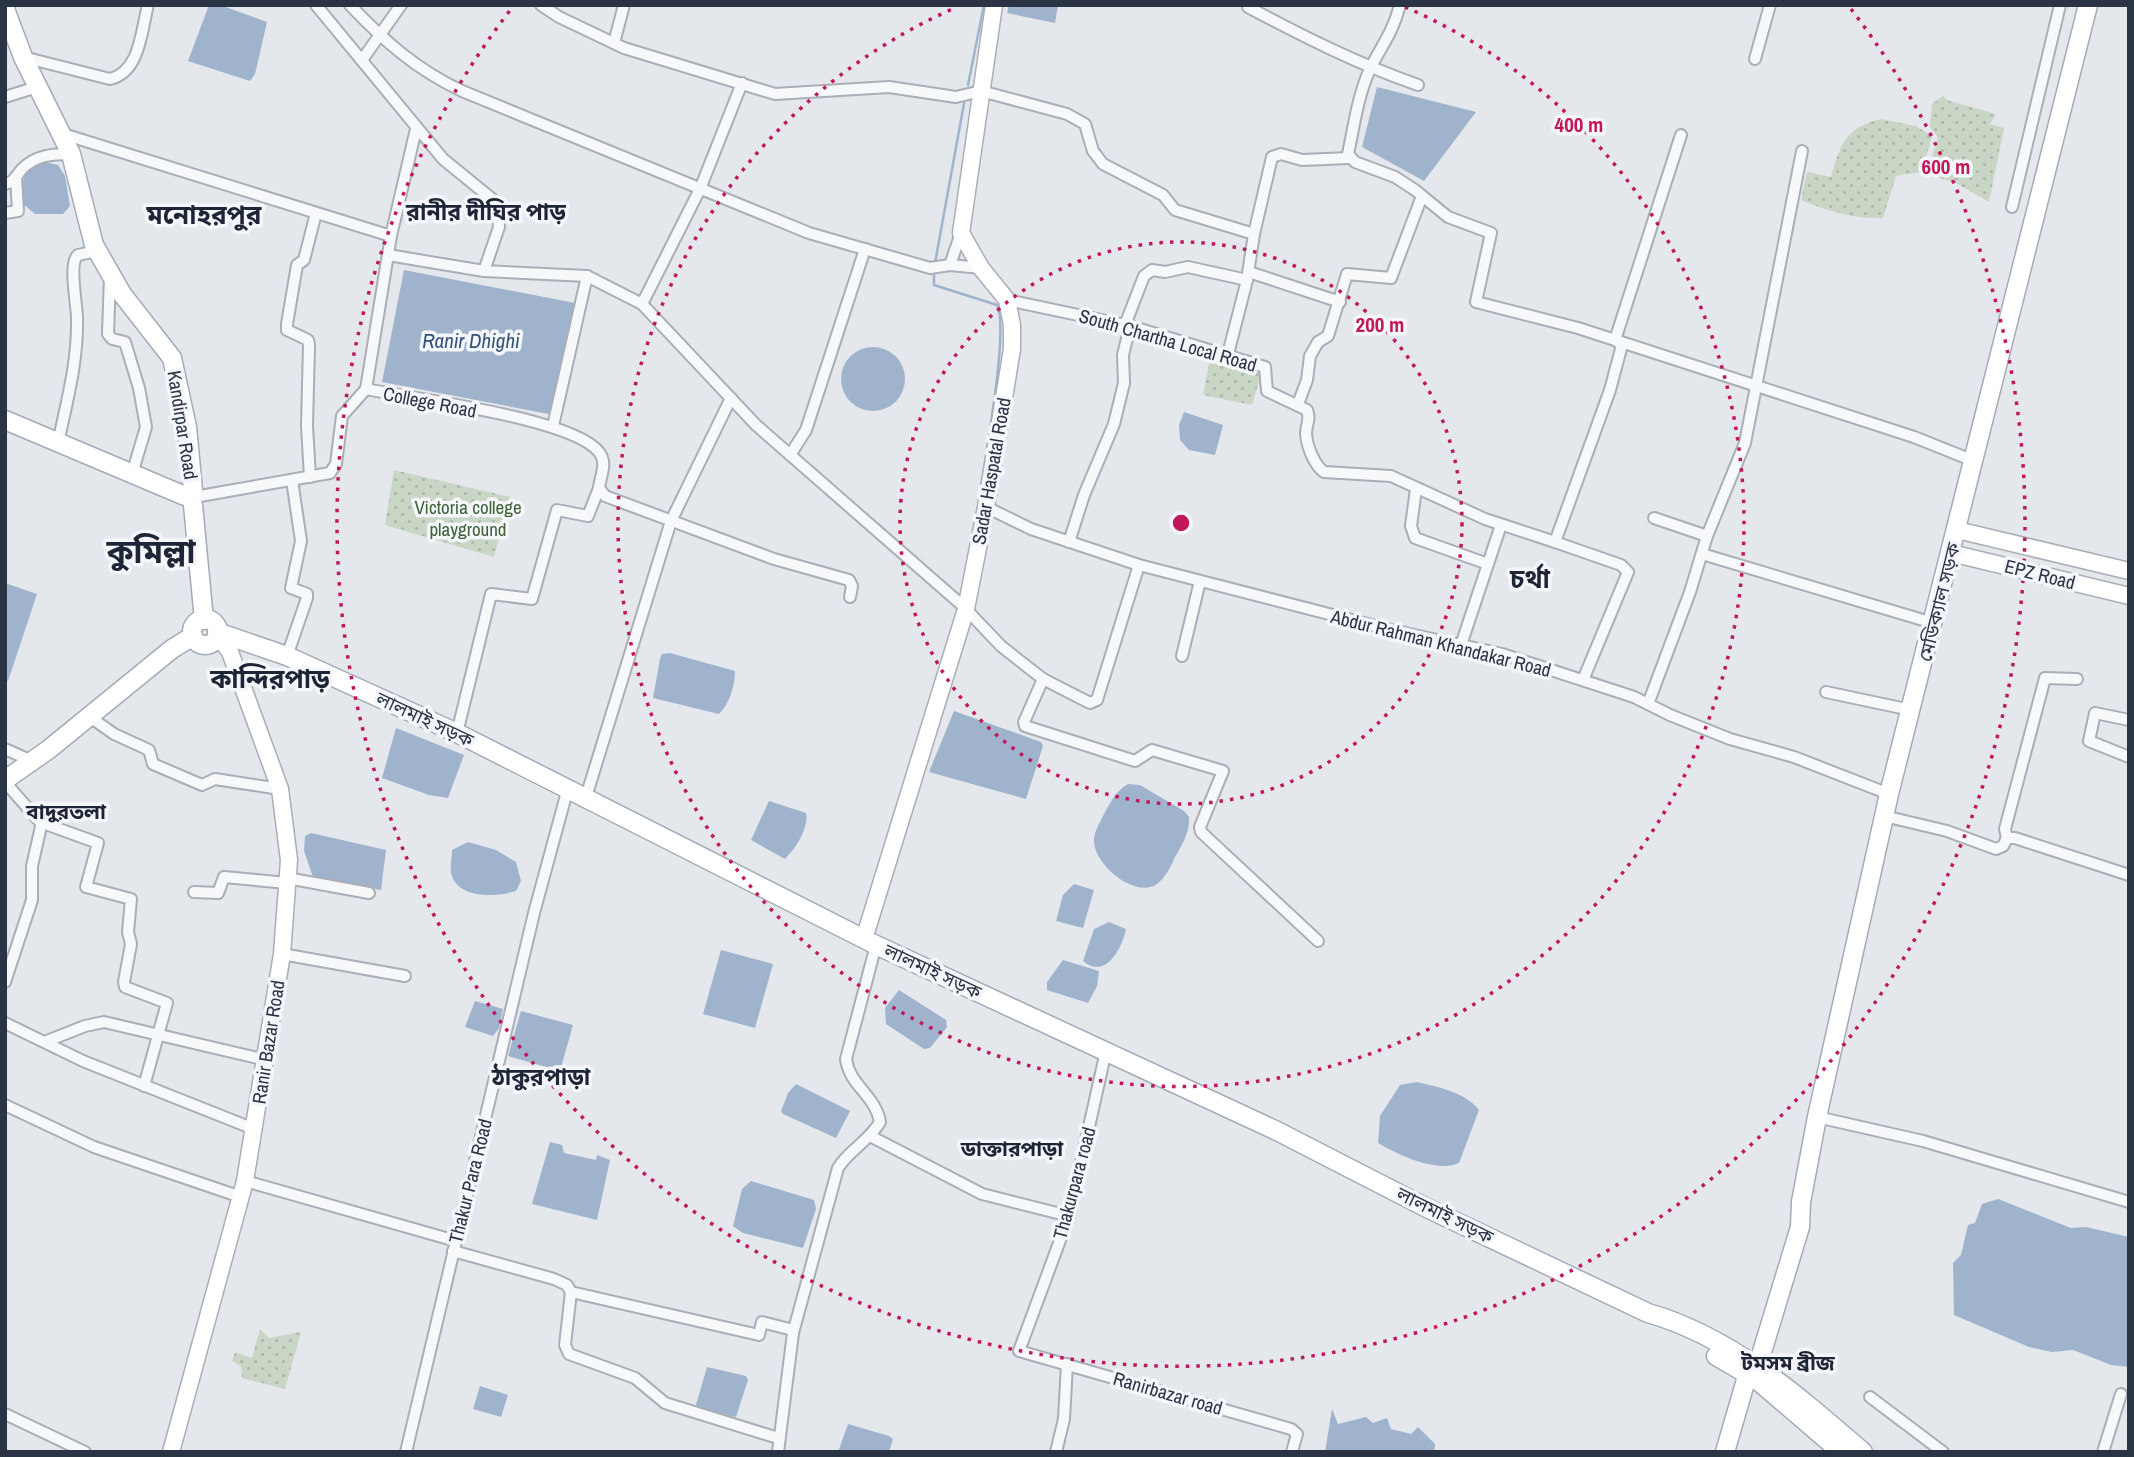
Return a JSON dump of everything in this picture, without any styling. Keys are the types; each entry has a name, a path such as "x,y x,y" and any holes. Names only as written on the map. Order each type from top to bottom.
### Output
{"main road":[{"path":"994,5 961,233 981,268 1007,300"},
{"name":"মেডিক্যাল সড়ক","path":"1753,1369 1774,1295 1800,1227 1801,1202 1817,1117 1889,794 2088,5"},
{"name":"Kandirpar Road","path":"5,9 23,57 71,154 97,251 122,294 172,358 187,427 204,620"},
{"name":"Sadar Haspatal Road","path":"870,942 986,508 1012,349 1012,325 1007,300"},
{"path":"5,420 193,497"},
{"name":"EPZ Road","path":"1957,530 2129,570"},
{"name":"EPZ Road","path":"1951,553 2129,596"},
{"path":"204,620 214,623 217,633 213,641 206,645 198,643 193,636 195,624 204,620"},
{"name":"লালমাই সড়ক","path":"217,633 287,656 457,733 870,942 1277,1130 1427,1208 1648,1313 1670,1330 1753,1369 1863,1452"},
{"name":"Ranir Bazar Road","path":"171,1452 243,1189 282,954 289,860 280,789 230,652 217,633"},
{"path":"5,781 90,717 172,649 193,636"},
{"path":"1725,1452 1753,1369"},
{"path":"1735,1452 1753,1369"},
{"name":"লালমাই সড়ক","path":"1753,1369 1841,1452"}],"street":[{"path":"23,57 110,79 118,77 131,68 148,5"},
{"path":"316,5 443,159 497,203 499,227 484,271"},
{"path":"350,5 381,38 426,74 462,91 809,233 940,267 981,268"},
{"path":"362,60 381,38 401,5"},
{"path":"541,5 559,18 614,43 775,94 889,87 956,97 981,91 1067,114 1084,124 1093,151 1103,164 1163,195 1175,210 1254,234"},
{"path":"614,43 624,5"},
{"path":"1349,158 1357,110 1370,69 1389,41 1401,5"},
{"path":"1755,59 1770,5"},
{"path":"2012,208 2060,5"},
{"path":"1247,6 1310,41 1370,69 1418,85"},
{"path":"642,303 700,189 742,83"},
{"path":"5,97 37,87"},
{"path":"366,389 391,236 416,129"},
{"path":"63,134 391,236"},
{"path":"1615,340 1681,135"},
{"path":"1648,704 1707,536 1745,443 1802,151"},
{"path":"5,184 32,161 50,153 71,154"},
{"path":"1228,354 1248,276 1254,234 1272,158 1281,154 1301,160 1349,158 1395,177 1448,217 1491,233 1476,302 1615,340 1914,437 1974,461"},
{"path":"5,213 18,211 16,177"},
{"path":"1422,196 1393,276 1388,279 1347,274 1328,336 1318,342 1310,356 1307,380 1298,404 1309,415 1306,434 1318,468 1335,474 1383,474 1502,525 1621,565 1628,572 1583,680"},
{"path":"310,477 307,426 309,345 308,340 287,330 286,324 297,265 304,260 316,213"},
{"path":"940,267 961,233"},
{"path":"790,455 806,430 865,249"},
{"path":"58,443 76,362 77,318 73,263 78,255 97,251"},
{"path":"388,255 484,271 587,276 642,303 731,398 790,455 961,605 1001,646 1042,679 1090,703 1097,700 1139,565"},
{"path":"1069,542 1084,495 1114,424 1124,383 1122,355 1127,325 1144,276 1152,270 1165,272 1188,267 1248,276 1340,302"},
{"path":"110,272 108,334 112,339 125,342 145,412 146,428 132,474"},
{"path":"553,426 587,276"},
{"name":"South Chartha Local Road","path":"1007,300 1127,325 1265,367 1267,391 1298,404"},
{"path":"1555,542 1610,390 1622,345 1615,340"},
{"name":"College Road","path":"193,497 310,477 335,469 342,416 366,389 553,426 582,439 600,453 604,465 599,488"},
{"path":"586,797 671,521 731,398"},
{"path":"287,656 307,598 307,594 291,588 301,541 292,480"},
{"path":"457,733 491,594 531,600 557,510 587,516 599,488 605,496 774,559 849,580 852,586 850,597"},
{"path":"1416,489 1411,526 1415,538 1488,564"},
{"name":"Abdur Rahman Khandakar Road","path":"986,508 1031,530 1139,565 1391,630 1502,654 1648,704 1730,740 1794,757 1889,794"},
{"path":"1654,519 1707,536"},
{"path":"1461,645 1502,525"},
{"path":"1702,555 1933,623"},
{"path":"1182,656 1200,581"},
{"path":"1884,816 1947,831 1996,849 2003,846 2007,838 2005,829 2045,678 2077,679"},
{"path":"1042,679 1024,722 1025,726 1135,761 1152,750 1223,771 1200,827 1201,832 1318,942"},
{"path":"1826,692 1911,710"},
{"path":"2129,720 2095,713 2089,741 2129,757"},
{"path":"90,717 114,734 149,750 153,764 202,785 215,779 280,789"},
{"path":"5,750 32,761"},
{"path":"5,781 41,822 97,841 86,887 131,899 128,932 131,944 125,987 159,997 167,1003 144,1086"},
{"name":"Thakur Para Road","path":"406,1452 534,913 568,788"},
{"path":"5,982 32,900 32,866 41,822"},
{"path":"2007,838 2129,875"},
{"path":"194,892 218,893 224,877 287,881 369,893"},
{"path":"778,1452 793,1330 838,1168 844,1159 872,1137 880,1122 878,1110 851,1076 846,1059 870,942"},
{"path":"282,954 405,976"},
{"path":"47,1041 93,1023 104,1022 266,1059"},
{"path":"5,1023 47,1041 83,1061 254,1129"},
{"name":"Thakurpara road","path":"1019,1351 1069,1216 1106,1051"},
{"path":"5,1105 94,1147 454,1246 554,1279 567,1285 572,1292 759,1335 762,1322 793,1330"},
{"path":"1817,1117 1923,1141 2129,1202"},
{"path":"872,1137 982,1194 1014,1205 1069,1216"},
{"path":"572,1292 565,1345 569,1354 635,1378 665,1403 778,1438"},
{"name":"Ranirbazar road","path":"1019,1351 1291,1429 1297,1434 1292,1452"},
{"path":"1056,1452 1064,1419 1067,1364"},
{"path":"2103,1452 2121,1394"},
{"path":"1870,1397 1944,1452"},
{"path":"5,1414 85,1452"}],"green space":[{"path":"1943,96 1947,100 1996,114 1990,124 2004,128 1989,202 1954,182 1927,174 1938,138 1930,127 1932,104"},
{"path":"1881,119 1916,126 1932,136 1922,172 1896,176 1883,218 1841,214 1801,200 1807,172 1831,177 1846,139 1859,127"},
{"path":"1211,354 1257,370 1260,378 1252,405 1203,395"},
{"name":"Victoria college playground","path":"394,470 510,497 494,557 385,525"},
{"path":"260,1329 269,1338 301,1332 285,1389 242,1378 241,1366 232,1361 235,1352 252,1358"}],"water":[{"path":"209,5 223,6 267,22 255,74 250,81 188,61"},
{"path":"1009,5 1058,5 1055,23 1007,13"},
{"path":"1377,87 1476,112 1424,181 1362,147"},
{"path":"44,162 58,165 65,176 70,206 63,214 35,214 22,203 22,184 29,166"},
{"name":"Ranir Dhighi","path":"404,270 575,303 554,415 382,382"},
{"path":"867,347 879,347 896,356 903,367 903,391 896,402 879,411 867,411 855,406 846,397 841,385 841,373 846,361 855,352"},
{"path":"1184,412 1223,425 1215,455 1189,450 1180,440 1179,425"},
{"path":"5,583 37,594 8,681 5,680"},
{"path":"670,653 735,671 731,694 719,714 653,698 660,659 662,654"},
{"path":"954,711 1041,742 1043,746 1026,799 929,772"},
{"path":"396,728 464,755 448,798 429,795 382,778"},
{"path":"1128,784 1140,785 1184,811 1189,817 1185,838 1168,871 1157,884 1148,887 1138,887 1118,877 1101,860 1094,842 1096,830 1110,804 1117,793"},
{"path":"769,801 806,813 806,825 801,838 785,859 751,840"},
{"path":"311,833 386,850 381,890 313,877 304,851 305,836"},
{"path":"468,842 496,850 516,862 521,881 516,891 499,895 479,894 461,888 455,882 451,873 452,850"},
{"path":"1074,884 1094,890 1083,928 1056,921 1063,895"},
{"path":"1109,922 1126,929 1121,945 1111,960 1098,967 1091,966 1083,961 1094,929"},
{"path":"721,950 773,964 755,1028 703,1014"},
{"path":"1063,960 1099,971 1097,986 1088,1003 1047,990 1047,982"},
{"path":"899,990 946,1020 947,1027 930,1048 924,1049 886,1024 885,1008"},
{"path":"475,1001 503,1009 499,1028 493,1036 465,1027"},
{"path":"521,1011 573,1025 560,1071 508,1056"},
{"path":"1417,1082 1459,1095 1479,1110 1459,1163 1450,1166 1429,1164 1396,1153 1378,1143 1380,1116 1400,1085"},
{"path":"796,1084 850,1111 836,1138 783,1114 781,1111 788,1093"},
{"path":"550,1142 562,1145 564,1153 596,1160 597,1155 610,1160 597,1220 532,1204"},
{"path":"751,1181 814,1200 816,1209 803,1248 743,1233 733,1226 742,1189"},
{"path":"1998,1199 2071,1228 2086,1227 2129,1237 2129,1367 2111,1365 2073,1350 2052,1352 2029,1347 1954,1315 1953,1263 1961,1255 1968,1225 1975,1223 1982,1204"},
{"path":"707,1367 746,1376 748,1380 736,1417 695,1408"},
{"path":"480,1386 508,1395 501,1417 473,1409"},
{"path":"1332,1409 1338,1424 1366,1417 1373,1423 1387,1418 1391,1429 1411,1434 1418,1427 1435,1444 1434,1452 1325,1452"},
{"path":"848,1424 889,1436 893,1439 889,1452 838,1452"}],"waterway":[{"path":"968,85 984,5"},
{"path":"935,263 965,98"},
{"path":"934,270 934,285 997,305 1000,318 999,363 982,483"},
{"path":"907,774 914,750"}],"district":[{"name":"রানীর দীঘির পাড়","path":"486,212"},
{"name":"মনোহরপুর","path":"204,215"},
{"name":"কুমিল্লা","path":"151,551"},
{"name":"চর্থা","path":"1530,579"},
{"name":"কান্দিরপাড়","path":"270,679"},
{"name":"বাদুরতলা","path":"66,812"},
{"name":"ঠাকুরপাড়া","path":"541,1077"},
{"name":"ডাক্তারপাড়া","path":"1012,1149"},
{"name":"টমসম ব্রীজ","path":"1788,1363"}]}
